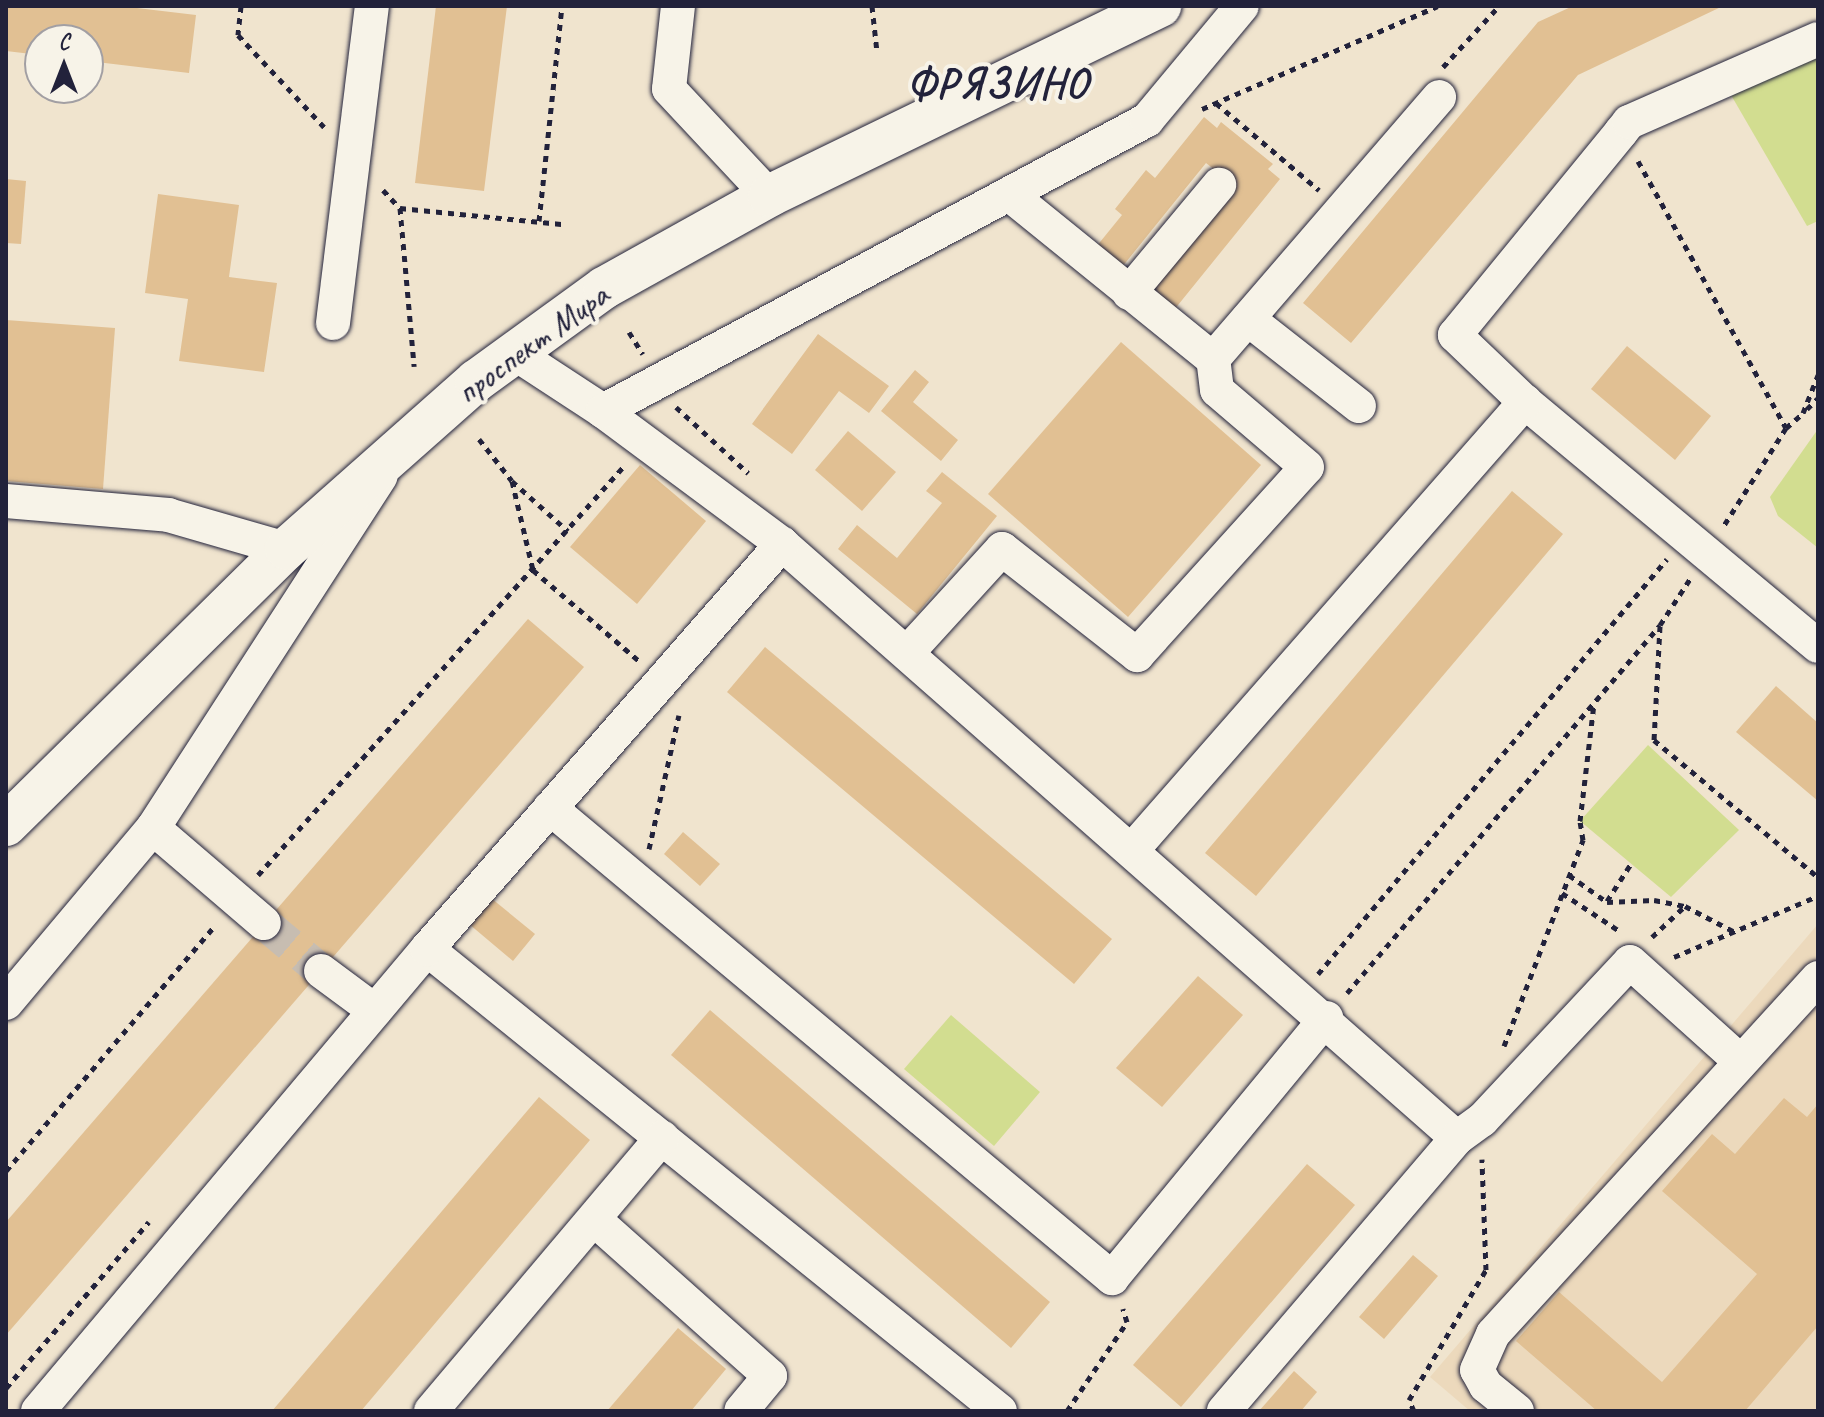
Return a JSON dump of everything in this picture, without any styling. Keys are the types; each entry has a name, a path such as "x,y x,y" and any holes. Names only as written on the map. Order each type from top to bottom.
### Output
{"main road":[{"name":"проспект Мира","path":"6,825 286,549 513,352 604,288 769,196 1160,6"}],"lane":[{"path":"333,323 372,6"},
{"path":"678,6 669,89 769,196"},
{"path":"603,411 1147,120 1242,6"},
{"path":"1818,39 1629,122 1455,335 1525,402 1818,646"},
{"path":"1213,359 1438,85"},
{"path":"1129,293 1219,185"},
{"path":"907,653 1002,549 1137,655 1307,467 1217,390 1213,359 1009,194"},
{"path":"1248,319 1359,406"},
{"path":"513,352 603,411 782,544 1326,1018 1457,1138"},
{"path":"1133,849 1525,402"},
{"path":"6,1003 153,828 398,449"},
{"path":"6,501 168,515 286,549"},
{"path":"38,1411 427,949 550,808 672,692 782,544"},
{"path":"550,808 1112,1278 1326,1018"},
{"path":"153,828 264,923"},
{"path":"427,949 1000,1411"},
{"path":"1224,1411 1457,1138 1482,1120 1630,962 1741,1062"},
{"path":"321,971 375,1011"},
{"path":"1517,1411 1486,1386 1477,1370 1493,1334 1818,978"},
{"path":"431,1411 596,1221 662,1138"},
{"path":"596,1221 770,1376 741,1411"}],"path":[{"path":"241,6 238,35 400,208 414,366"},
{"path":"539,221 562,6"},
{"path":"872,6 877,52"},
{"path":"1192,114 1438,6"},
{"path":"1438,85 1499,6"},
{"path":"1216,103 1326,195"},
{"path":"1621,132 1786,428"},
{"path":"400,208 561,224"},
{"path":"1803,413 1818,375"},
{"path":"1309,984 1696,545 1786,428 1818,398"},
{"path":"6,1171 238,898 684,400"},
{"path":"479,439 512,481 568,531"},
{"path":"512,481 533,570 672,692 641,885"},
{"path":"1326,1018 1660,625 1696,545"},
{"path":"1648,745 1654,740 1660,625"},
{"path":"1501,1054 1583,840 1580,821 1595,702"},
{"path":"1654,740 1818,877"},
{"path":"1607,902 1632,862"},
{"path":"1569,875 1607,902 1654,900 1685,906 1734,932"},
{"path":"1562,893 1631,939"},
{"path":"1664,961 1818,896"},
{"path":"1643,946 1685,906"},
{"path":"1078,1411 1068,1410 1127,1322 1112,1278"}],"shaded area":[{"path":"1818,924 1818,1411 1470,1411 1430,1377"}],"green space":[{"path":"1818,53 1818,221 1807,226 1731,95"},
{"path":"1818,429 1818,548 1778,516 1770,497"},
{"path":"1648,745 1739,830 1671,897 1580,821"},
{"path":"951,1015 1040,1092 994,1146 904,1069"}],"building":[{"path":"6,6 120,6 196,15 189,73 104,63 104,24 24,24 24,53 6,51"},
{"path":"436,6 507,6 484,191 415,183"},
{"path":"1573,6 1723,6 1578,75 1351,343 1303,303 1538,22"},
{"path":"1204,117 1217,128 1221,122 1273,164 1268,169 1280,179 1174,310 1150,291 1235,186 1206,163 1122,267 1096,247 1122,215 1115,209 1146,170 1155,178"},
{"path":"6,179 26,181 21,244 6,243"},
{"path":"158,194 239,205 229,277 277,283 264,372 179,361 188,299 145,293"},
{"path":"6,320 115,328 103,489 6,481"},
{"path":"818,334 889,386 869,413 839,391 792,454 752,424"},
{"path":"1121,342 1261,465 1128,617 988,494"},
{"path":"1627,346 1711,416 1675,460 1591,389"},
{"path":"915,370 929,382 913,402 958,440 941,461 881,411"},
{"path":"848,431 896,472 862,511 815,470"},
{"path":"640,465 706,521 637,604 570,547"},
{"path":"942,472 997,516 917,614 838,549 857,525 897,558 942,503 926,491"},
{"path":"1512,491 1563,534 1256,896 1205,853"},
{"path":"528,619 584,667 6,1335 6,1222"},
{"path":"765,647 1112,939 1074,984 727,692"},
{"path":"1776,686 1818,723 1818,801 1736,732"},
{"path":"683,832 720,864 700,886 664,854"},
{"path":"491,898 535,934 513,961 469,924"},
{"path":"1198,976 1243,1015 1162,1107 1116,1068"},
{"path":"710,1010 1050,1302 1011,1348 671,1055"},
{"path":"539,1097 590,1140 361,1411 272,1411"},
{"path":"1784,1098 1807,1117 1818,1104 1818,1326 1745,1411 1597,1411 1516,1341 1559,1292 1662,1382 1757,1274 1662,1191 1712,1134 1735,1154"},
{"path":"1307,1164 1355,1205 1181,1407 1133,1365"},
{"path":"1413,1255 1438,1276 1384,1339 1359,1317"},
{"path":"678,1328 726,1369 691,1411 607,1411"},
{"path":"1294,1371 1317,1392 1301,1411 1259,1411"}],"tunnel":[{"path":"264,923 321,971"}],"district":[{"name":"ФРЯЗИНО","path":"998,84"}]}
